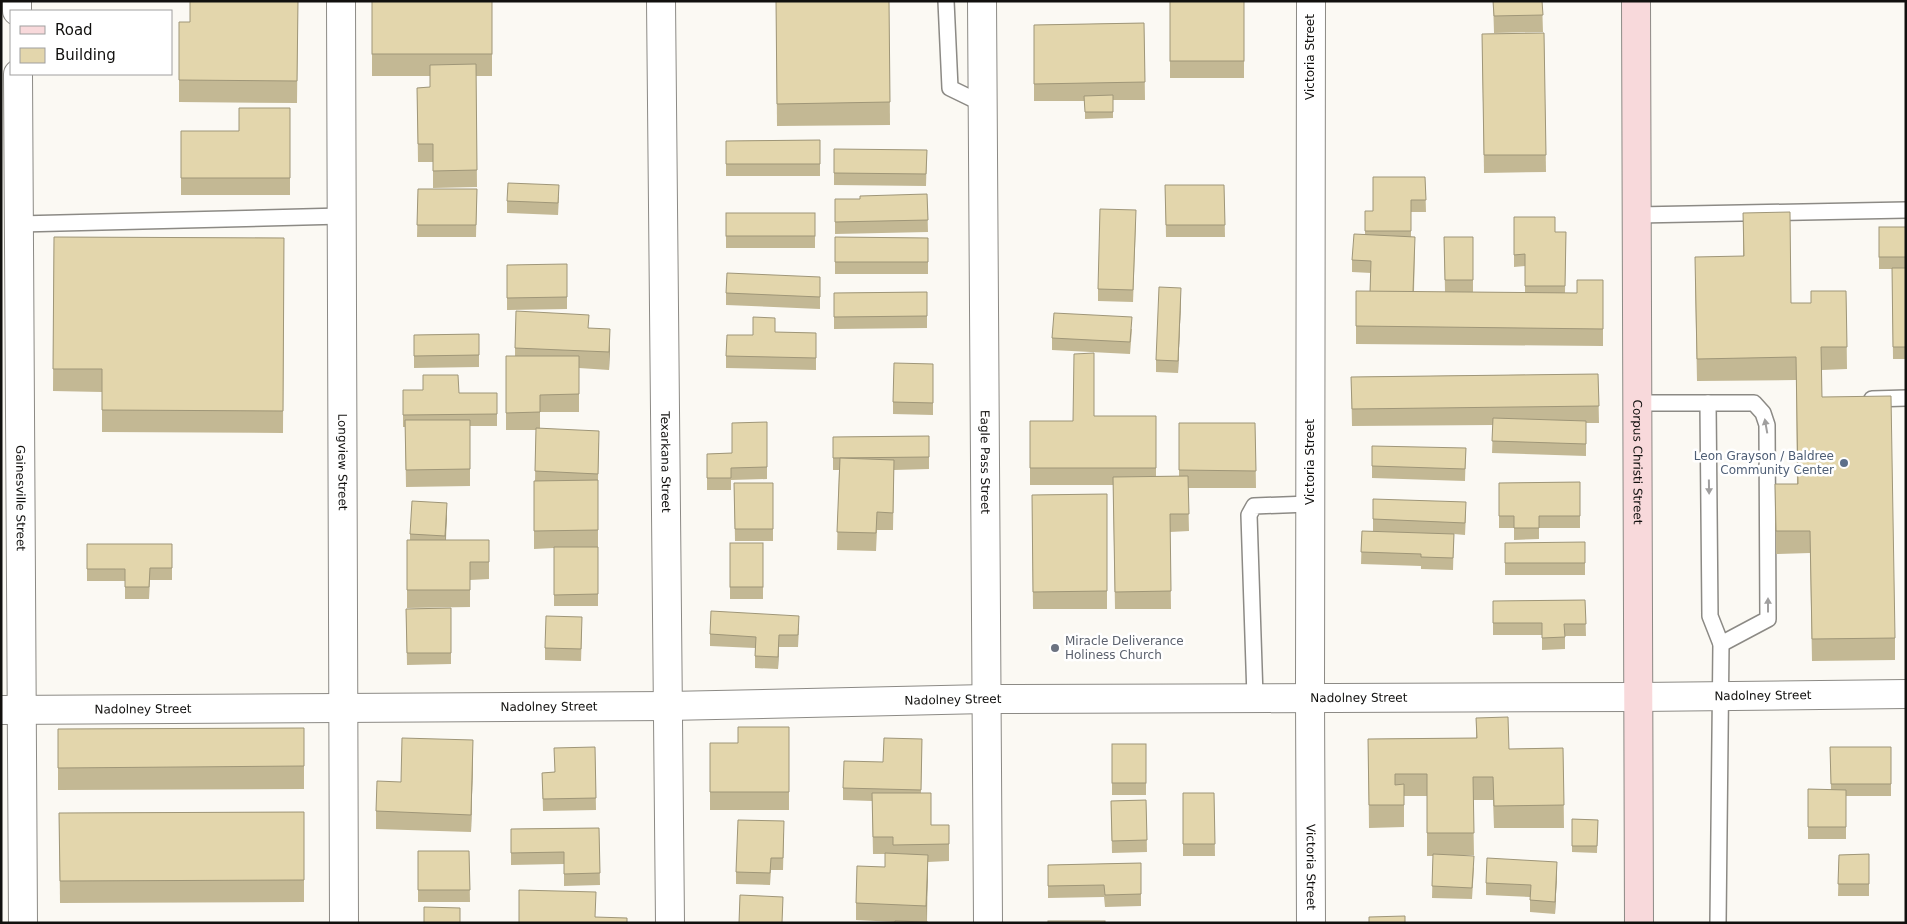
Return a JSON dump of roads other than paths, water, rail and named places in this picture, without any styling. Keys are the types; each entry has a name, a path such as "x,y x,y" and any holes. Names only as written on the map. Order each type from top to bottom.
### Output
{"street":[{"name":"Longview Street","path":"341,1 344,923"},
{"name":"Texarkana Street","path":"660,1 670,923"},
{"name":"Eagle Pass Street","path":"982,1 988,923"},
{"name":"Victoria Street","path":"1310,1 1309,504 1311,923"},
{"name":"Corpus Christi Street","path":"1636,1 1639,923"},
{"name":"Gainesville Street","path":"18,75 19,224 12,710 23,923"},
{"name":"Nadolney Street","path":"12,710 668,706 986,699 1639,697 1906,694"}],"lane":[{"path":"946,1 950,88 983,104"},
{"path":"1637,216 1906,210"},
{"path":"19,224 342,216"},
{"path":"1861,399 1906,398"},
{"path":"1638,402 1754,403 1763,413 1767,425 1768,618 1721,644"},
{"path":"1708,403 1710,616 1721,644 1718,923"},
{"path":"1255,697 1249,515 1254,506 1309,504"}],"place":[{"name":"Leon Grayson / Baldree Community Center","path":"1844,463"},
{"name":"Miracle Deliverance Holiness Church","path":"1055,648"}]}
